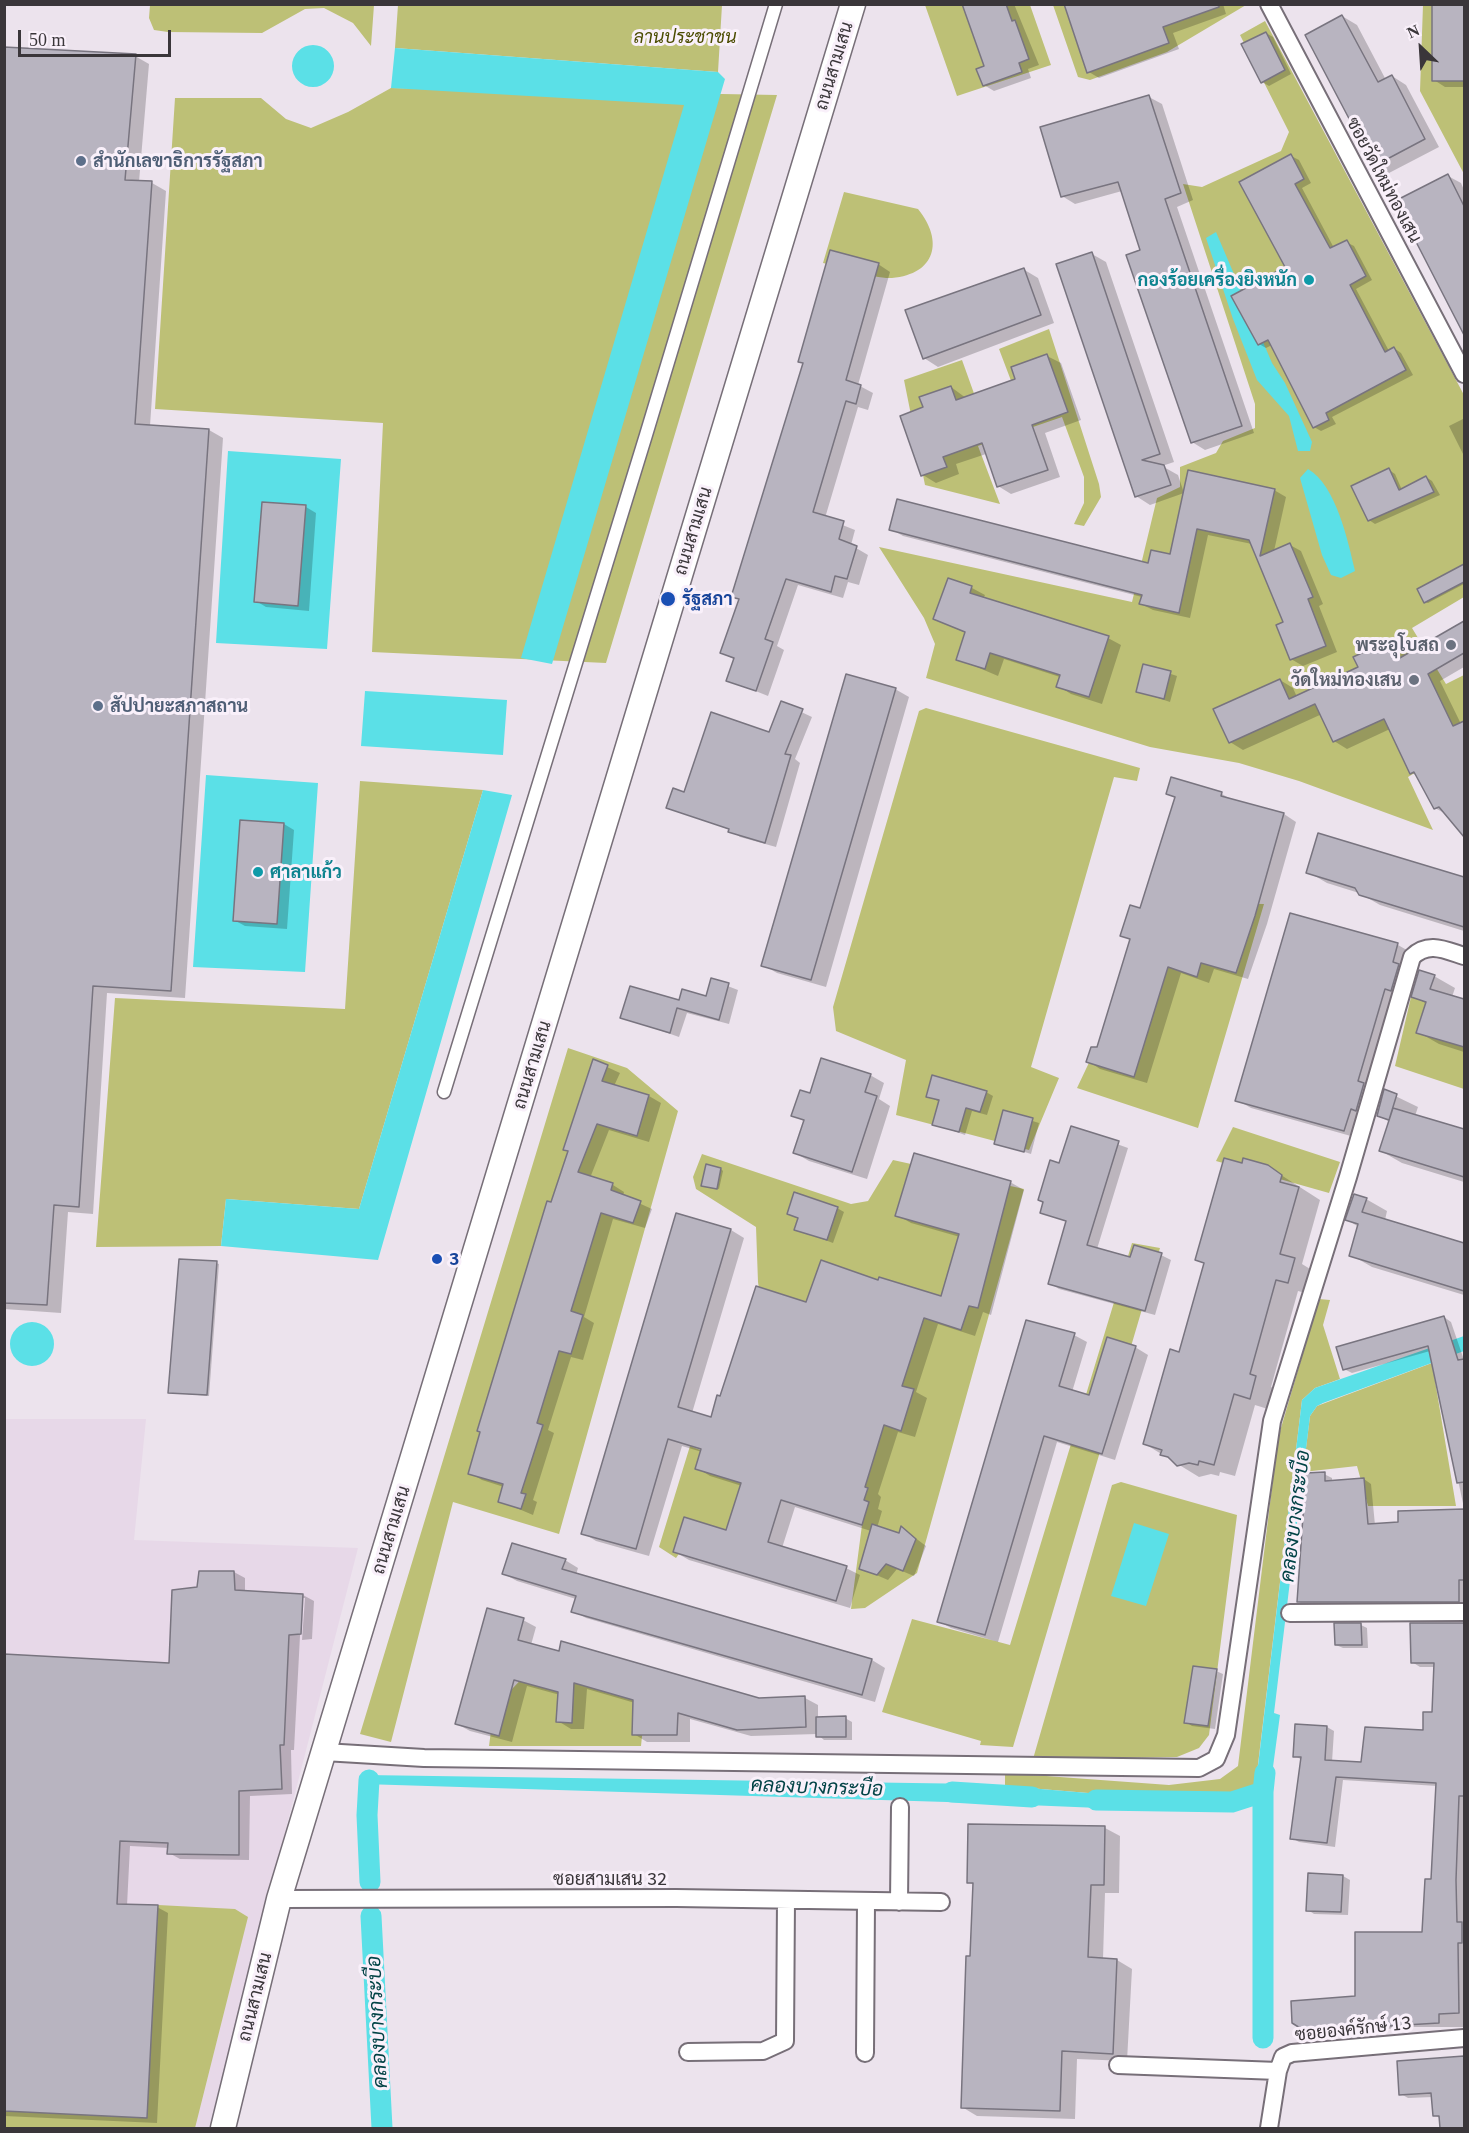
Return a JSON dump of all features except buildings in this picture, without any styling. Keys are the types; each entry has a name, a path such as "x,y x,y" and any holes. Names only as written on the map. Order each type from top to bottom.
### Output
{"main road":[{"name":"ถนนสามเสน","path":"225,2121 279,1899 853,4"}],"street":[{"path":"444,1092 776,4"},
{"name":"ซอยวัดใหม่ทองเสน","path":"1269,4 1464,374"},
{"path":"324,1752 424,1758 1198,1768 1216,1759 1226,1735 1272,1421 1348,1177 1412,957 1420,949 1430,946 1464,956"},
{"path":"1290,1613 1464,1612"},
{"path":"899,1902 900,1807"},
{"name":"ซอยสามเสน 32","path":"279,1899 941,1902"},
{"path":"688,2052 763,2051 785,2041 786,1900"},
{"path":"865,2054 866,1902"},
{"name":"ซอยองค์รักษ์ 13","path":"1278,2071 1283,2057 1292,2053 1464,2038"},
{"path":"1118,2066 1278,2071 1269,2128"}],"shaded area":[{"path":"5,1419 146,1419 134,1540 358,1548 209,2128 5,2128"}],"green space":[{"path":"150,5 374,5 371,46 353,23 324,8 305,9 262,33 168,32 154,30 149,18"},
{"name":"ลานประชาชน","path":"398,5 722,5 718,72 395,48"},
{"path":"925,5 1030,5 1051,65 957,96"},
{"path":"1053,5 1246,5 1167,52 1090,80 1078,77"},
{"path":"1423,5 1464,5 1464,174 1420,91"},
{"path":"1265,21 1464,395 1464,597 1412,628 1446,684 1464,675 1464,743 1408,777 1433,830 1299,781 1239,763 1150,747 926,678 935,644 924,618 879,547 1132,602 1157,498 1180,487 1180,467 1216,453 1223,441 1255,428 1255,404 1183,184 1202,187 1281,151 1289,132 1240,35"},
{"path":"391,88 777,95 606,663 372,652 383,423 155,409 175,98 261,98 286,119 311,128 348,112"},
{"path":"844,192 918,209 926,221 933,244 926,263 907,275 885,278 823,263"},
{"path":"1049,329 1099,484 1101,497 1084,526 1074,524 1084,503 1084,477 1062,417 978,446 1000,504 925,485 904,380 962,360 976,399 1013,386 999,349"},
{"path":"926,708 1140,768 1137,781 1114,777 1031,1067 1059,1078 1029,1150 896,1115 906,1060 836,1031 833,1007 919,711"},
{"path":"360,781 483,790 359,1209 226,1199 221,1246 96,1247 115,998 345,1009"},
{"path":"1165,902 1264,904 1198,1128 1077,1088"},
{"path":"1411,997 1426,1002 1416,1032 1464,1047 1464,1089 1395,1066"},
{"path":"568,1048 627,1068 678,1111 559,1534 453,1502 391,1742 360,1734"},
{"path":"1233,1127 1340,1162 1329,1193 1216,1161"},
{"path":"702,1154 851,1204 868,1201 893,1160 1024,1189 917,1573 865,1608 851,1609 862,1525 827,1426 776,1408 758,1282 756,1227 696,1189 693,1177"},
{"path":"1132,1243 1160,1248 1013,1747 980,1745 981,1741 882,1712 912,1619 1010,1645"},
{"path":"1319,1299 1330,1300 1323,1325 1340,1379 1315,1388 1302,1400 1255,1789 1234,1798 1124,1796 1005,1786 1005,1773 1169,1785 1220,1779 1238,1766 1278,1438"},
{"path":"1432,1363 1456,1506 1368,1506 1357,1466 1303,1472 1310,1416 1317,1406"},
{"path":"690,1446 755,1471 737,1540 698,1526 676,1558 659,1547"},
{"path":"1121,1482 1237,1515 1209,1735 1199,1748 1177,1757 1033,1759 1112,1485"},
{"path":"531,1669 646,1697 641,1746 489,1746 494,1708"},
{"path":"158,1905 235,1909 248,1917 195,2128 5,2128 5,2111 147,2118"}],"water":[{"path":"313,45 321,46 328,51 333,58 333,74 328,81 321,86 313,87 305,86 298,81 293,74 292,66 293,58 298,51 305,46"},
{"path":"395,48 718,72 725,79 552,664 521,658 684,105 391,88"},
{"path":"1216,232 1272,363 1285,383 1312,442 1310,451 1298,451 1289,416 1257,380 1233,319 1206,238"},
{"path":"228,451 341,459 327,649 216,643"},
{"path":"1308,469 1326,487 1344,530 1355,571 1341,578 1331,575 1322,555 1300,478"},
{"path":"365,691 507,700 503,755 361,746"},
{"path":"206,775 318,783 305,972 193,967"},
{"path":"483,790 512,795 378,1260 221,1246 226,1199 359,1209"},
{"path":"32,1322 47,1329 54,1344 47,1359 32,1366 17,1359 10,1344 17,1329"},
{"path":"1464,1336 1464,1351 1323,1403 1317,1406 1310,1416 1274,1713 1280,1715 1268,1804 1254,1799 1302,1400 1315,1388"},
{"path":"1134,1523 1169,1534 1146,1606 1111,1596"},
{"path":"365,1775 981,1784 979,1803 363,1784"},
{"path":"1005,1786 1124,1796 1123,1809 1003,1804"}],"waterway":[{"name":"คลองบางกระบือ","path":"1096,1800 1232,1802 1263,1792 1265,1773"},
{"name":"คลองบางกระบือ","path":"369,1780 367,1815 370,1882"},
{"name":"คลองบางกระบือ","path":"952,1792 1032,1797"},
{"name":"คลองบางกระบือ","path":"1263,1792 1263,2038"},
{"name":"คลองบางกระบือ","path":"371,1916 382,2128"}],"place":[{"name":"สำนักเลขาธิการรัฐสภา","path":"81,161"},
{"name":"กองร้อยเครื่องยิงหนัก","path":"1309,280"},
{"name":"รัฐสภา","path":"668,599"},
{"name":"พระอุโบสถ","path":"1451,645"},
{"name":"วัดใหม่ทองเสน","path":"1414,680"},
{"name":"สัปปายะสภาสถาน","path":"98,706"},
{"name":"ศาลาแก้ว","path":"258,872"},
{"name":"3","path":"437,1259"}]}
